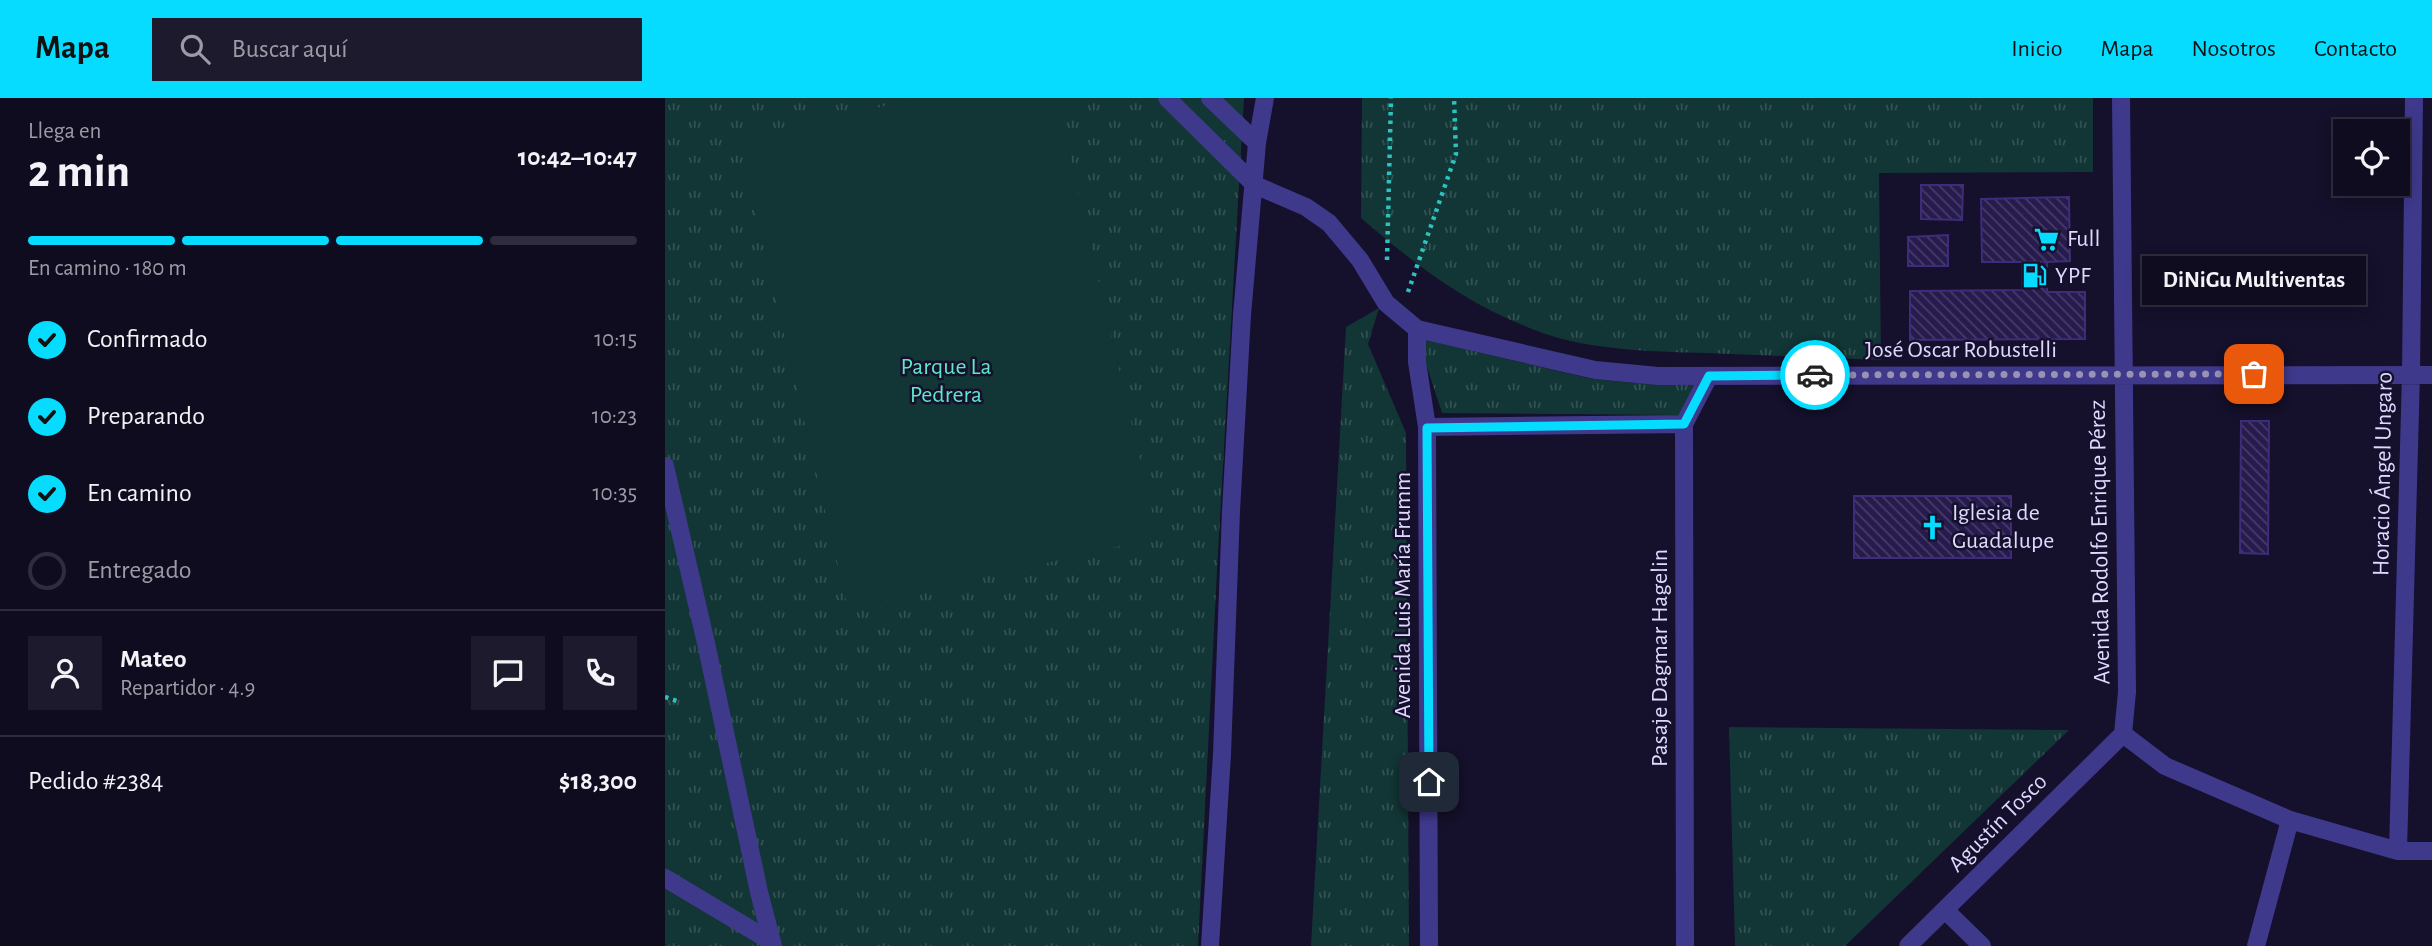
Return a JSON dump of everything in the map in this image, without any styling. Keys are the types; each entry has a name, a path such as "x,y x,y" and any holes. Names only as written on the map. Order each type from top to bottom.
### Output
{"street":[{"path":"1167,98 1255,185"},
{"path":"1210,98 1257,144"},
{"path":"1210,946 1222,754 1231,498 1242,315 1257,144 1265,98"},
{"name":"Avenida Rodolfo Enrique Pérez","path":"2121,98 2127,692 2123,734"},
{"name":"Horacio Ángel Ungaro","path":"2398,851 2414,98"},
{"name":"José Oscar Robustelli","path":"1255,185 1306,207 1329,223 1360,260 1386,303 1417,329 1595,370 1658,376 2432,374"},
{"name":"Avenida Luis María Frumm","path":"1417,329 1417,362 1427,428 1429,946"},
{"name":"Pasaje Dagmar Hagelin","path":"1685,946 1684,424 1709,376"},
{"path":"1427,428 1684,424"},
{"path":"665,466 772,944"},
{"path":"2123,734 2165,766 2290,820 2398,851 2432,851"},
{"name":"Agustín Tosco","path":"1908,946 2123,734"},
{"path":"2256,946 2290,820"},
{"path":"665,878 772,944"},
{"path":"1945,910 1982,946"}],"path":[{"path":"1387,262 1391,98"},
{"path":"1400,315 1456,154 1454,98"},
{"path":"665,696 677,701"}],"green space":[{"name":"Parque La Pedrera","path":"665,98 1244,98 1198,946 665,946"},
{"path":"919,98 1056,98 1158,537 848,609 739,140"},
{"path":"1362,98 2093,98 2093,172 1879,173 1881,360 1623,349 1561,339 1492,311 1425,270 1361,218"},
{"path":"1379,308 1368,344 1406,433 1409,946 1311,946 1346,327"},
{"path":"1426,340 1592,379 1658,385 1695,385 1680,415 1442,413 1425,361"},
{"path":"1729,727 2069,730 1845,946 1735,946"}],"building":[{"path":"1921,185 1963,185 1962,220 1921,219"},
{"path":"1921,185 1963,185 1962,220 1921,219"},
{"name":"YPF","path":"2069,197 2070,261 2047,262 2047,292 2085,292 2085,339 1910,340 1910,291 2022,290 2022,262 1982,262 1981,199"},
{"path":"1948,235 1948,266 1908,266 1908,237"},
{"path":"1948,235 1948,266 1908,266 1908,237"},
{"name":"YPF","path":"2022,262 2047,262 2047,292 2085,292 2085,339 1910,340 1910,291 2022,290"},
{"path":"2241,421 2269,421 2268,554 2240,553"},
{"name":"Iglesia de Guadalupe","path":"1854,496 2011,496 2011,558 1854,558"}],"way so far":[{"path":"1815,375 2254,374"}],"place":[{"name":"Full","path":"2047,239"},
{"name":"YPF","path":"2035,276"},
{"name":"DiNiGu Multiventas","path":"2254,374"},
{"name":"Iglesia de Guadalupe","path":"1932,527"}],"route":[{"path":"1429,782 1427,428 1684,424 1709,376 1815,375"}]}
